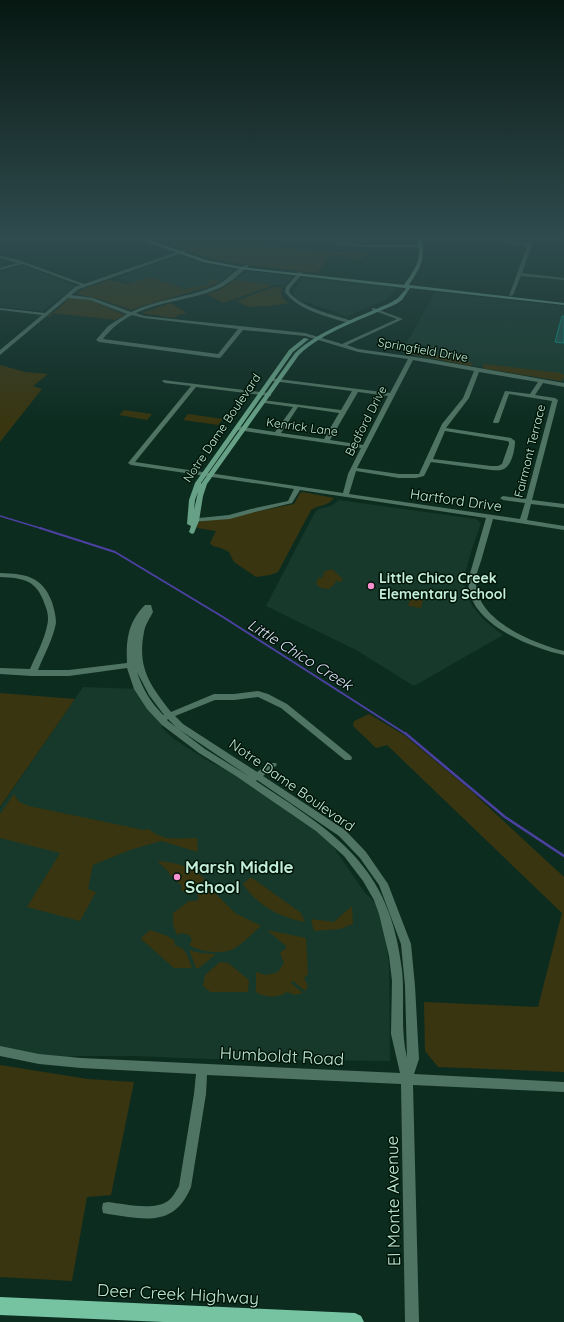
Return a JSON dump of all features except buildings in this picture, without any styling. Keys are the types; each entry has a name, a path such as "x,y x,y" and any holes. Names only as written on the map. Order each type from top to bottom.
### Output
{"main road":[{"name":"Deer Creek Highway","path":"0,1306 355,1322"}],"street":[{"path":"0,353 61,301"},
{"name":"Springfield Drive","path":"96,301 132,314 158,319 313,337 358,350 564,385"},
{"path":"169,301 150,306 132,314 118,322 100,340 219,356 242,328"},
{"path":"294,301 347,321"},
{"name":"Notre Dame Boulevard","path":"298,489 290,502 253,510 230,517 193,520 207,475 240,429 261,394 291,351 313,337 347,321 376,310 391,301"},
{"path":"537,301 564,304"},
{"path":"0,309 45,314"},
{"path":"341,346 401,319 376,310"},
{"name":"Notre Dame Boulevard","path":"240,429 264,401 300,350 313,337"},
{"name":"Bedford Drive","path":"345,496 354,469 411,358"},
{"path":"354,469 414,478 422,475 443,429 466,398 477,371"},
{"path":"272,379 392,395"},
{"path":"165,381 268,395"},
{"name":"Fairmont Terrace","path":"523,522 555,400 532,396 541,381"},
{"name":"Hartford Drive","path":"195,385 131,463 564,528"},
{"path":"326,442 356,390"},
{"path":"496,422 507,392 532,396"},
{"path":"555,400 564,401"},
{"path":"264,401 343,412"},
{"path":"277,434 296,406"},
{"name":"Kenrick Lane","path":"240,429 365,447"},
{"path":"429,460 491,469 502,469 505,466 512,444 512,441 509,439 443,429"},
{"path":"504,498 564,506"},
{"path":"490,517 473,574 472,584 481,607 498,624 511,632 541,647 564,653"},
{"path":"0,575 35,580 41,587 51,610 52,622 32,673"},
{"name":"Notre Dame Boulevard","path":"134,665 128,655 132,627 139,615 148,607 149,612 140,631 134,665 138,689 148,705 166,717 187,741 254,778 342,833 363,855 383,884 406,944 410,986 413,1059 407,1080"},
{"path":"0,671 69,673 134,665"},
{"path":"166,717 214,697 234,697 258,694 284,706 348,758"},
{"path":"254,778 273,765"},
{"name":"Notre Dame Boulevard","path":"254,778 324,832 347,854 368,879 388,925 395,961 398,1042 407,1080"},
{"name":"Humboldt Road","path":"0,1051 39,1059 81,1063 564,1087"},
{"path":"108,1208 154,1212 173,1207 182,1197 188,1172 200,1094 202,1069"},
{"name":"El Monte Avenue","path":"407,1080 412,1322"}],"shaded area":[{"path":"0,301 56,301 42,311 0,307"},
{"path":"66,301 92,301 125,315 115,320 54,313 50,317 47,316 58,309"},
{"path":"104,301 161,301 142,306 132,310"},
{"path":"219,301 230,301 223,303"},
{"path":"236,301 286,301 289,303 262,307 249,307"},
{"path":"300,301 383,301 347,316"},
{"path":"430,301 515,301 564,306 564,382 401,353"},
{"path":"171,303 187,313 178,315 175,318 141,313"},
{"path":"412,351 468,359 467,362 474,363 470,366 411,354"},
{"path":"484,364 561,373 564,375 564,378 561,381 486,369 483,368"},
{"path":"0,365 25,372 48,374 33,386 42,389 0,442"},
{"path":"124,410 152,414 147,420 119,415"},
{"path":"188,414 223,419 218,425 183,420"},
{"path":"303,492 334,498 329,503 311,510 278,572 270,575 256,577 234,562 229,552 213,546 210,543 216,531 197,528 198,523 201,521 231,518 294,504 300,493"},
{"name":"Little Chico Creek Elementary School","path":"339,500 476,519 481,523 464,578 466,594 473,607 485,621 503,635 414,686 356,650 266,606 314,514 318,509 331,506"},
{"path":"332,569 343,579 341,582 336,581 332,587 327,589 324,589 316,584 319,577 322,578 325,571"},
{"path":"411,594 424,596 421,608 408,606"},
{"name":"Marsh Middle School","path":"83,687 138,689 162,719 162,728 174,739 210,762 250,781 292,815 319,832 332,845 365,893 381,907 389,965 390,1061 208,1059 134,1056 77,1056 39,1059 0,1051 0,808"},
{"path":"0,693 75,699 0,807"},
{"path":"369,714 404,735 469,789 564,877 564,1072 438,1067 425,1051 424,1002 538,1007 562,913 387,745 376,748 353,726 354,721"},
{"path":"14,794 19,802 29,806 144,830 149,829 166,838 197,838 198,852 161,841 130,850 93,865 88,889 96,892 80,921 27,907 60,853 0,838 0,814"},
{"path":"157,861 170,862 188,868 205,879 187,894 181,890 182,886"},
{"path":"251,877 301,913 305,922 278,914 255,899 243,884"},
{"path":"209,887 235,913 261,926 242,943 231,950 210,952 193,947 189,945 192,940 189,935 182,933 177,935 173,925 173,913 189,901 196,901 199,898 197,894"},
{"path":"352,906 353,924 340,929 314,931 311,919 334,922"},
{"path":"150,930 174,940 175,945 183,949 186,953 192,968 174,968 141,939"},
{"path":"267,930 306,938 308,974 304,978 308,986 305,991 293,981 291,983 303,993 295,995 287,992 272,996 259,994 256,992 256,972 266,975 278,972 284,963 280,953 287,947"},
{"path":"189,950 200,953 216,954 199,968 196,968"},
{"path":"220,962 228,963 249,980 248,992 210,992 203,986 205,975"},
{"path":"0,1065 88,1079 134,1082 111,1195 87,1197 72,1281 0,1277"}],"waterway":[{"name":"Little Chico Creek","path":"0,516 43,529"},
{"name":"Little Chico Creek","path":"40,528 115,552 223,617 406,734"},
{"name":"Little Chico Creek","path":"405,733 505,817 564,856"}],"place":[{"name":"Little Chico Creek Elementary School","path":"371,586"},
{"name":"Marsh Middle School","path":"177,877"}]}
